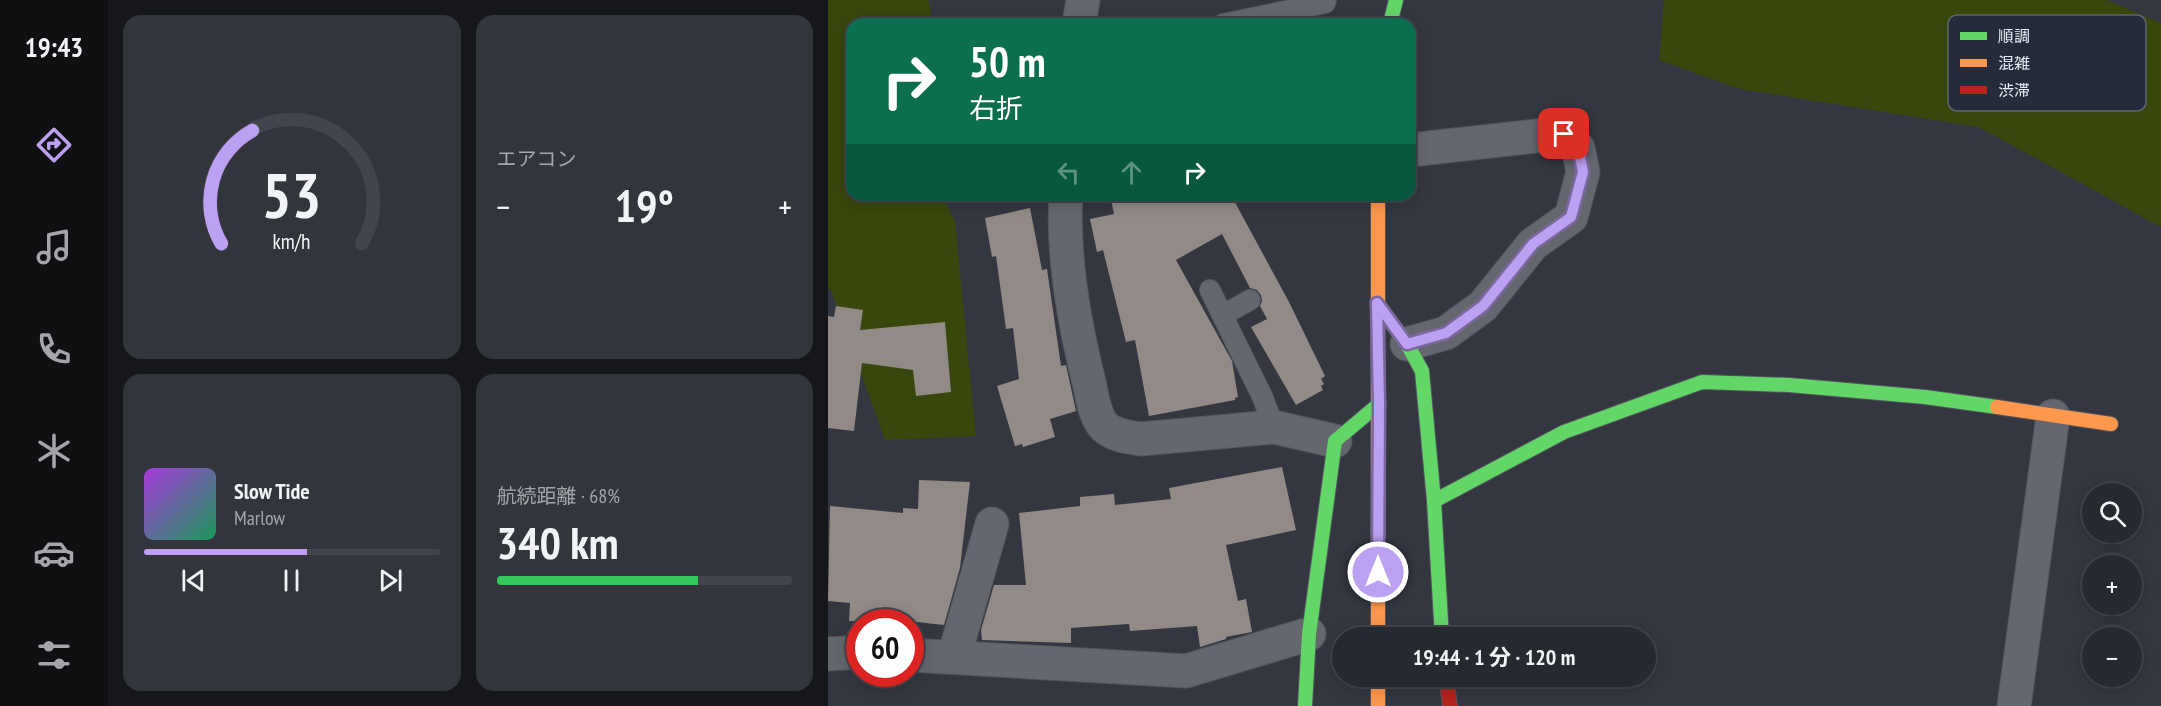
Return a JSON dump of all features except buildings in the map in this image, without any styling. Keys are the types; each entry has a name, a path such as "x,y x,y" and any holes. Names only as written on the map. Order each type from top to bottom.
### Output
{"main road":[{"path":"1392,18 1396,0"},
{"path":"1378,201 1378,627"},
{"path":"1377,303 1407,344 1422,371 1434,501 1441,627"},
{"path":"1434,501 1564,432 1702,382 1789,385 1925,397 2110,424"},
{"path":"1305,706 1308,634 1335,441 1379,404"},
{"path":"1378,687 1378,706"},
{"path":"1447,687 1450,706"}],"street":[{"path":"1080,18 1083,0"},
{"path":"1407,344 1446,333 1483,306 1533,244 1571,217 1583,172 1578,148 1564,134 1416,149"},
{"path":"1066,201 1071,284 1080,345 1095,408 1103,425 1122,437 1141,439 1274,427 1335,441"},
{"path":"2014,706 2054,416"},
{"path":"954,657 992,524"},
{"path":"924,656 1186,670 1308,634"},
{"path":"828,654 846,653"}],"lane":[{"path":"1252,18 1325,3 1326,0"},
{"path":"1210,290 1262,396 1274,427"},
{"path":"1223,315 1250,300"}],"green space":[{"path":"828,0 928,0 930,18 846,18 846,201 945,201 955,222 976,436 885,440 831,290 828,289"},
{"path":"1664,0 2106,0 2142,15 1948,15 1948,111 2146,111 2146,17 2161,23 2161,227 1979,127 1740,89 1659,60"}],"traffic: fast":[{"path":"1392,18 1396,0"},
{"path":"1377,303 1407,344 1422,371 1434,501 1441,627"},
{"path":"1434,501 1564,432 1702,382 1789,385 1925,397 1997,407"},
{"path":"1305,706 1309,634 1335,441 1379,404"}],"traffic: slow":[{"path":"1378,201 1378,627"},
{"path":"1997,407 2111,424"},
{"path":"1378,687 1378,706"}],"traffic: jam":[{"path":"1447,687 1450,706"}],"route":[{"path":"1378,572 1377,303 1407,344 1446,333 1483,306 1533,244 1571,217 1583,172 1578,148 1564,134"}]}
